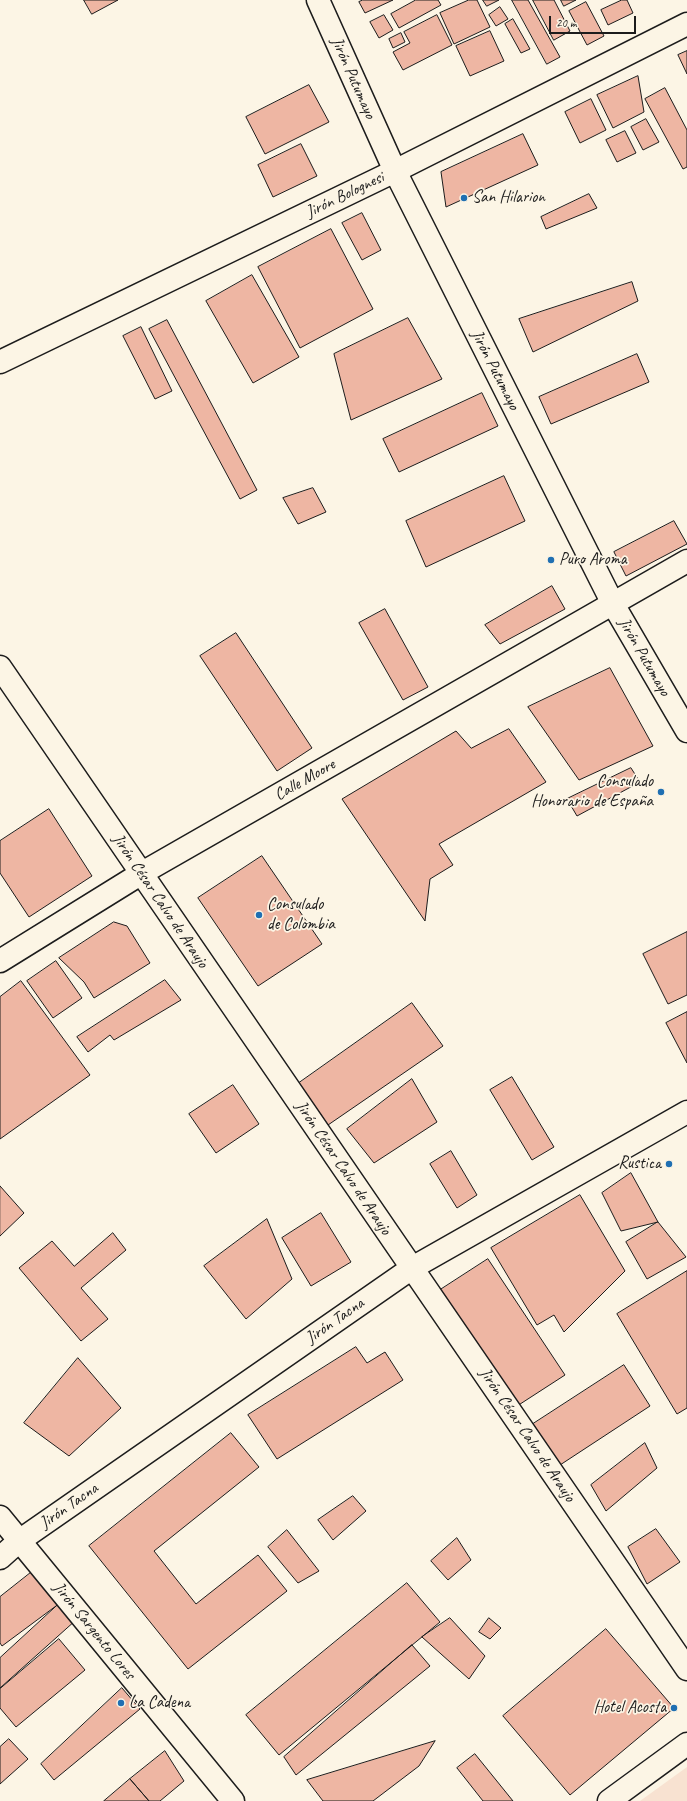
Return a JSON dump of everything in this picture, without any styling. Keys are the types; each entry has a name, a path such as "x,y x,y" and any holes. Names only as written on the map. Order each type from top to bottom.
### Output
{"street":[{"name":"Jirón Putumayo","path":"318,0 395,171 613,604 687,732"},
{"name":"Jirón Bolognesi","path":"0,362 395,171 687,24"},
{"name":"Calle Moore","path":"0,960 142,873 687,561"},
{"name":"Jirón César Calvo de Araujo","path":"0,667 687,1669"},
{"name":"Jirón Tacna","path":"0,1558 19,1541 412,1268 687,1112"},
{"name":"Jirón Sargento Lores","path":"0,1517 233,1801"},
{"path":"609,1801 687,1744"}],"shaded area":[{"path":"687,1767 687,1801 640,1801"}],"building":[{"path":"84,0 118,0 92,14"},
{"path":"363,0 393,0 365,13 359,2"},
{"path":"416,0 438,0 441,5 399,28 391,14"},
{"path":"469,0 477,0 490,27 454,44 440,13"},
{"path":"483,0 499,0 487,6"},
{"path":"512,0 528,0 560,57 547,64"},
{"path":"533,0 554,0 570,31 554,40"},
{"path":"561,0 576,0 564,6"},
{"path":"622,0 627,0 633,13 608,25 601,10"},
{"path":"586,2 604,36 587,45 569,11"},
{"path":"500,7 508,19 496,26 489,15"},
{"path":"384,15 393,30 379,38 370,22"},
{"path":"437,15 452,45 403,70 393,52 410,43 404,32"},
{"path":"513,19 530,49 521,53 505,24"},
{"path":"490,31 504,61 470,76 456,46"},
{"path":"401,33 405,42 393,48 389,39"},
{"path":"687,51 687,74 678,55"},
{"path":"638,76 644,112 613,128 597,95"},
{"path":"309,85 329,122 265,154 246,117"},
{"path":"665,88 687,130 687,167 683,169 645,99"},
{"path":"591,99 606,130 580,143 565,112"},
{"path":"646,119 659,142 643,150 631,127"},
{"path":"625,131 636,153 617,162 606,140"},
{"path":"523,134 538,165 446,207 441,172"},
{"path":"301,144 317,176 273,197 258,165"},
{"path":"589,194 597,208 546,229 541,217"},
{"path":"362,213 381,250 362,260 342,223"},
{"path":"331,229 373,309 300,348 258,267"},
{"path":"252,275 299,357 253,383 206,301"},
{"path":"632,282 638,301 533,352 519,319"},
{"path":"408,318 442,379 351,420 334,354"},
{"path":"167,320 257,490 240,499 149,329"},
{"path":"141,327 172,391 155,399 123,336"},
{"path":"637,354 649,382 551,424 539,397"},
{"path":"482,393 498,426 399,472 383,439"},
{"path":"504,476 525,521 426,567 406,521"},
{"path":"313,488 326,512 298,524 283,498"},
{"path":"674,521 687,544 626,576 614,552"},
{"path":"552,586 565,609 500,644 485,625"},
{"path":"385,609 428,687 403,700 359,623"},
{"path":"236,633 312,748 277,771 200,656"},
{"path":"610,668 653,746 579,780 528,707"},
{"path":"509,729 546,782 439,844 453,865 430,879 425,921 342,799 456,731 471,748"},
{"path":"631,768 640,782 577,816 567,799"},
{"path":"49,809 92,876 29,917 0,873 0,841"},
{"path":"262,856 322,944 258,986 198,898"},
{"path":"114,922 127,926 150,963 94,998 84,982 59,958"},
{"path":"687,932 687,995 668,1004 643,954"},
{"path":"56,961 82,998 53,1018 27,981"},
{"path":"165,980 181,1000 114,1040 110,1035 88,1052 77,1037"},
{"path":"21,981 90,1075 0,1139 0,997"},
{"path":"412,1003 443,1046 328,1125 299,1083"},
{"path":"687,1012 687,1063 666,1023"},
{"path":"512,1077 554,1147 532,1160 490,1090"},
{"path":"412,1079 437,1122 374,1163 347,1129"},
{"path":"233,1085 259,1124 216,1153 189,1114"},
{"path":"451,1151 477,1195 457,1208 430,1164"},
{"path":"631,1173 658,1222 621,1231 602,1193"},
{"path":"0,1186 24,1213 0,1236"},
{"path":"580,1195 625,1271 564,1332 554,1315 537,1325 491,1248"},
{"path":"321,1213 351,1262 311,1286 282,1238"},
{"path":"267,1219 292,1279 246,1319 204,1266"},
{"path":"658,1222 686,1257 647,1279 626,1242"},
{"path":"113,1233 126,1250 81,1288 108,1319 81,1341 19,1268 52,1241 74,1266"},
{"path":"488,1259 565,1375 514,1408 437,1292"},
{"path":"687,1271 687,1408 677,1414 617,1314"},
{"path":"356,1347 367,1363 385,1352 403,1380 277,1459 248,1415"},
{"path":"78,1358 121,1408 69,1456 24,1423"},
{"path":"624,1365 650,1406 560,1465 533,1424"},
{"path":"231,1433 259,1467 154,1551 196,1604 258,1555 287,1591 188,1669 89,1546"},
{"path":"645,1443 657,1468 606,1511 591,1485"},
{"path":"353,1496 366,1511 333,1540 318,1520"},
{"path":"656,1529 680,1562 647,1584 628,1547"},
{"path":"287,1530 319,1571 298,1583 268,1547"},
{"path":"457,1538 471,1560 448,1580 431,1561"},
{"path":"33,1571 60,1603 2,1646 0,1643 0,1597"},
{"path":"407,1583 440,1622 279,1755 246,1715"},
{"path":"60,1603 76,1620 0,1688 0,1658"},
{"path":"450,1618 485,1656 469,1679 422,1637"},
{"path":"489,1618 501,1628 490,1639 479,1632"},
{"path":"606,1629 674,1708 570,1795 503,1716"},
{"path":"59,1639 85,1670 16,1727 0,1708 0,1689"},
{"path":"412,1645 430,1666 296,1775 284,1757"},
{"path":"122,1688 140,1709 54,1780 41,1764"},
{"path":"9,1739 28,1759 0,1784 0,1747"},
{"path":"435,1741 419,1766 373,1801 323,1801 307,1780"},
{"path":"165,1751 184,1781 160,1801 149,1801 130,1779"},
{"path":"475,1754 513,1801 483,1801 457,1768"},
{"path":"130,1779 149,1801 104,1801"}],"place":[{"name":"San Hilarion","path":"464,198"},
{"name":"Puro Aroma","path":"551,560"},
{"name":"Consulado Honorario de España","path":"661,792"},
{"name":"Consulado de Colombia","path":"259,915"},
{"name":"Rustica","path":"669,1164"},
{"name":"La Cadena","path":"121,1703"},
{"name":"Hotel Acosta","path":"674,1708"}]}
